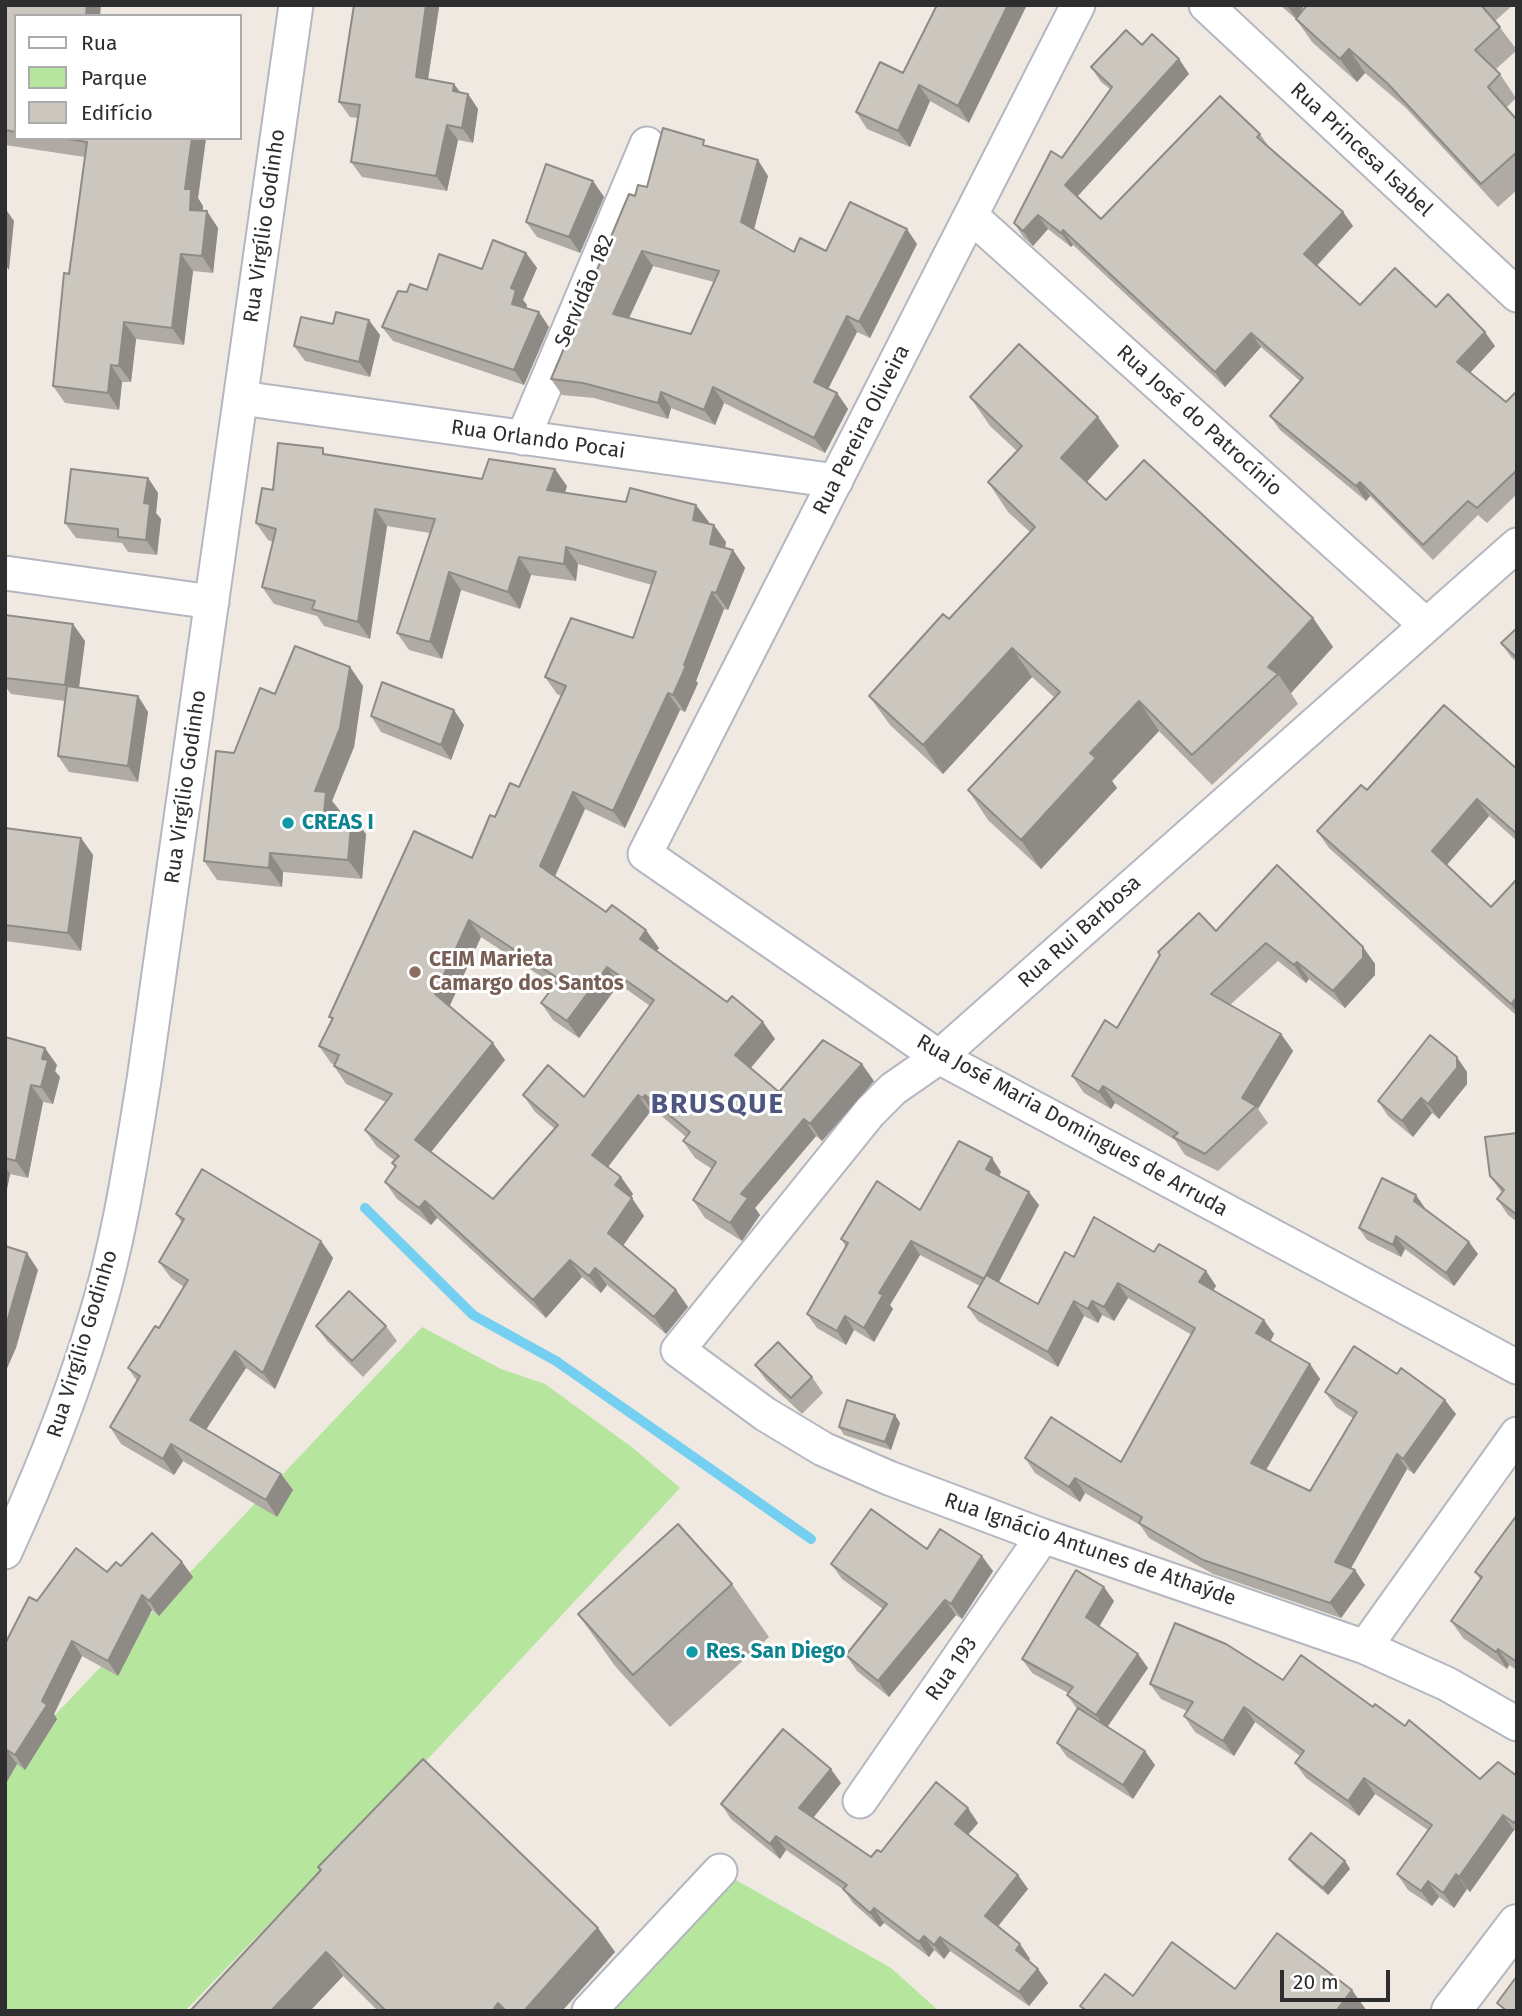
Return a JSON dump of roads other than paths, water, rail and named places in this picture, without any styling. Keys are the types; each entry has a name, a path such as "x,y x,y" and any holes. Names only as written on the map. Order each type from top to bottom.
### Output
{"street":[{"name":"Rua Virgílio Godinho","path":"5,1552 48,1458 96,1318 125,1200 145,1080 296,5"},
{"name":"Rua Pereira Oliveira","path":"645,855 1079,5"},
{"name":"Rua Princesa Isabel","path":"1206,5 1517,295"},
{"name":"Servidão 182","path":"523,438 647,144"},
{"name":"Rua José do Patrocínio","path":"971,216 1426,625"},
{"name":"Rua Orlando Pocai","path":"241,398 836,481"},
{"name":"Rua Rui Barbosa","path":"678,1350 870,1112 893,1089 939,1057 1517,545"},
{"path":"5,573 212,602"},
{"name":"Rua José Maria Domingues de Arruda","path":"645,855 939,1057 1517,1367"},
{"name":"Rua Ignácio Antunes de Athaýde","path":"678,1350 765,1414 823,1449 889,1478 1043,1536 1365,1647 1447,1684 1517,1724"},
{"path":"1365,1647 1517,1434"},
{"name":"Rua 193","path":"860,1801 1043,1536"},
{"path":"589,2011 720,1871"},
{"path":"1451,2011 1517,1924"}],"waterway":[{"path":"365,1208 473,1315 556,1361 811,1539"}],"place":[{"name":"CREAS I","path":"288,823"},
{"name":"CEIM Marieta Camargo dos Santos","path":"415,972"},
{"name":"Res. San Diego","path":"692,1652"}],"district":[{"name":"BRUSQUE","path":"718,1105"}]}
